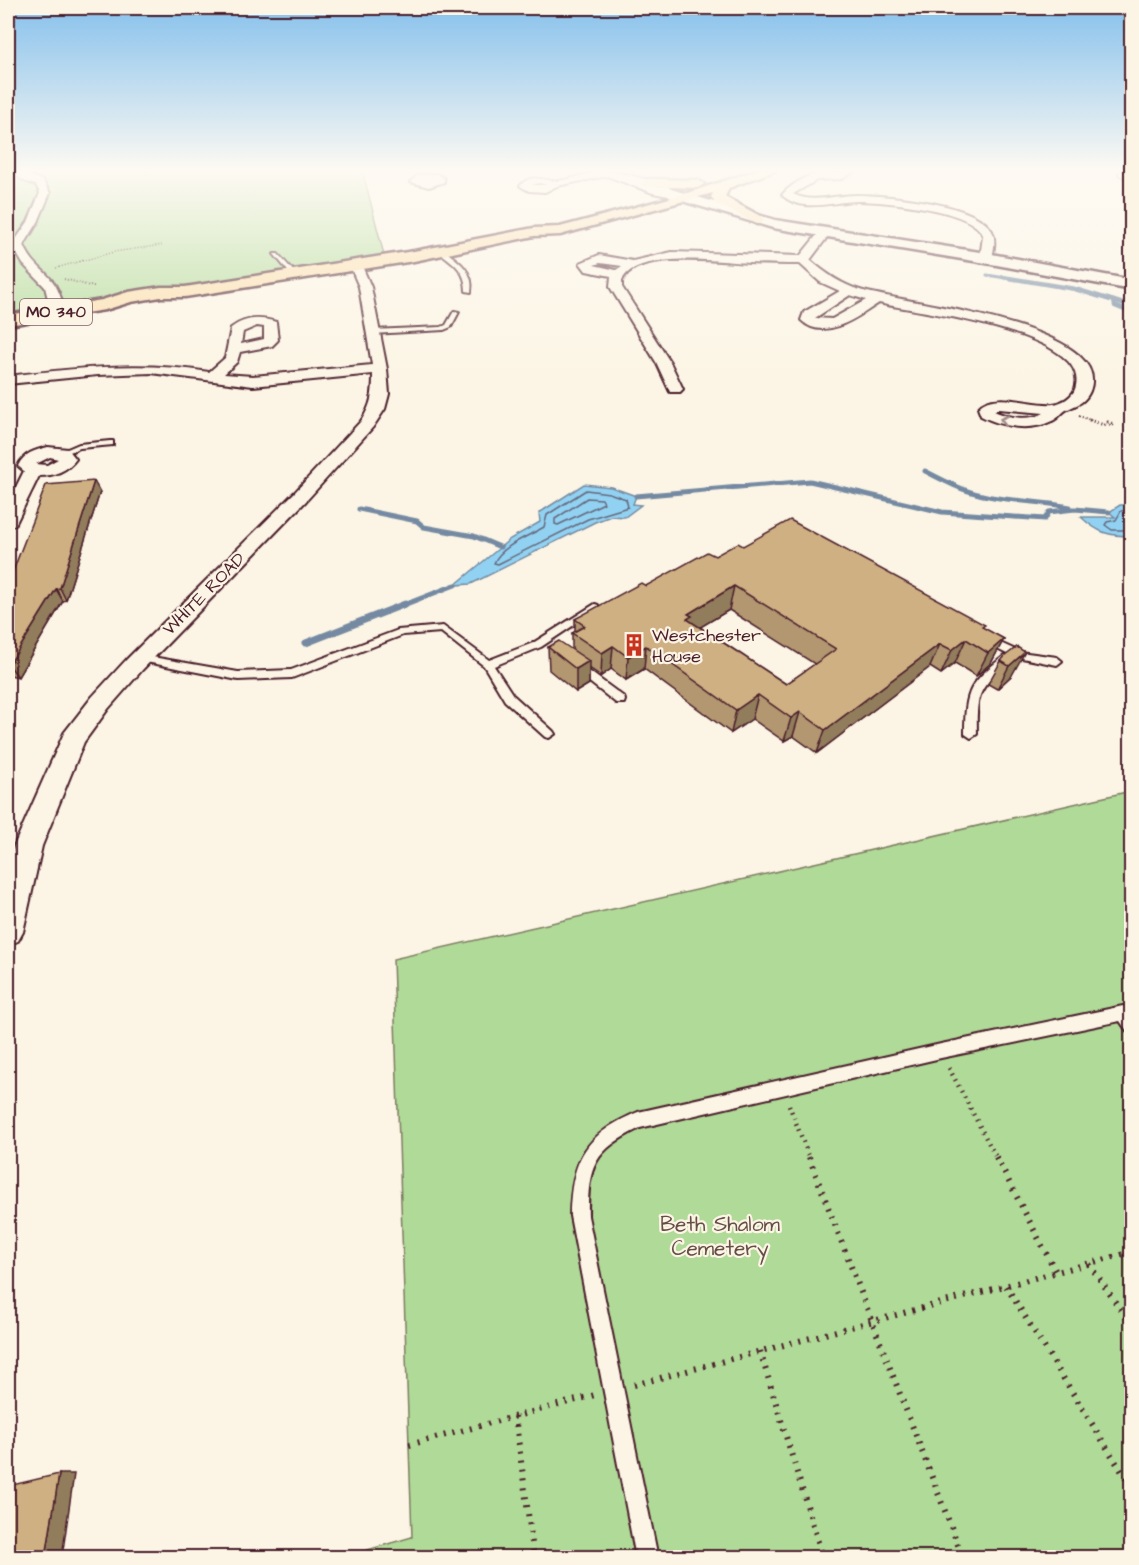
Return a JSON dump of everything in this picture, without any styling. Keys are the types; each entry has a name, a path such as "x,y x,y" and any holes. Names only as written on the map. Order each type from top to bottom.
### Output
{"main road":[{"name":"MO 340","path":"8,320 105,305 130,305 166,299 185,292 356,266 485,242"},
{"path":"887,242 1131,285"},
{"path":"296,275 349,278 365,287"}],"street":[{"path":"803,260 817,242"},
{"path":"986,258 988,242"},
{"path":"13,245 24,259 41,271 52,285 57,312"},
{"path":"675,389 663,362 616,287 615,281 618,274 634,265 653,259 686,256 803,260 823,278 848,291 877,299 1008,324 1039,336 1077,364 1085,381 1084,390 1079,397 1058,409"},
{"path":"618,274 590,268 586,263 599,259 634,265"},
{"name":"WHITE ROAD","path":"8,932 16,859 73,739 100,703 141,658 300,497 367,424 377,409 381,394 380,369 365,287 356,266"},
{"path":"848,291 809,315 808,320 823,326 835,325 877,299"},
{"path":"212,377 232,359 235,349"},
{"path":"8,380 148,369 253,381 380,369"},
{"path":"8,522 33,470 27,466 27,463 35,456 48,452 62,453"}],"lane":[{"path":"441,251 465,270 470,278 469,291"},
{"path":"276,255 296,275"},
{"path":"372,332 442,329 448,326 456,312"},
{"path":"62,453 79,446 110,443"},
{"path":"488,664 541,647 595,607"},
{"path":"141,658 238,676 292,674 402,632 443,629 488,664 509,699 549,734"},
{"path":"976,634 1018,655 1058,661"},
{"path":"971,734 970,705 977,684 1008,658 1018,655"},
{"path":"572,664 620,700"},
{"path":"647,1557 579,1216 579,1183 590,1152 612,1131 638,1120 940,1051 1128,1017"}],"path":[{"path":"41,271 114,252 162,245"},
{"path":"1078,416 1106,424"},
{"path":"940,1051 1056,1272"},
{"path":"782,1087 963,1557"},
{"path":"409,1445 1131,1252"},
{"path":"1089,1263 1131,1326"},
{"path":"1006,1286 1131,1488"},
{"path":"760,1351 823,1557"},
{"path":"515,1416 534,1557"}],"green space":[{"path":"8,242 381,242 384,255 8,313"},
{"name":"Beth Shalom Cemetery","path":"1131,791 1131,1557 340,1558 412,1537 393,959"}],"water":[{"path":"584,484 611,487 636,496 633,504 641,505 625,517 611,516 595,522 471,584 455,585 510,539 540,522 539,513"},
{"path":"1120,505 1131,505 1131,536 1104,532 1093,527 1081,517 1115,517 1109,512"}],"building":[{"path":"94,481 60,588 56,589 9,665 8,584 46,485"},
{"path":"790,520 985,625 982,627 1004,639 988,653 966,639 952,650 940,644 825,730 800,712 791,718 758,695 736,710 646,646 628,657 613,646 602,653 572,633 585,626 575,619 641,583 646,586 707,552 715,556 738,543 743,546","holes":["734,586 836,649 786,684 687,619 692,616 688,614"]},
{"path":"559,641 589,661 576,669 548,647"},
{"path":"1017,647 1025,652 1009,666 1001,661 1005,656"},
{"path":"59,1474 46,1557 8,1557 8,1486"}],"waterway":[{"path":"987,275 1012,279"},
{"path":"1003,277 1075,289 1114,301"},
{"path":"1114,301 1132,307"},
{"path":"1114,301 1115,306 1132,313"},
{"path":"925,471 957,487 981,495 1070,507"},
{"path":"636,496 810,481 942,512 1045,519 1049,512 1075,509 1109,512"},
{"path":"359,509 417,521 424,527 474,536 500,547"},
{"path":"401,606 455,585"},
{"path":"306,643 405,604"}],"place":[{"name":"Westchester House","path":"634,645"}]}
